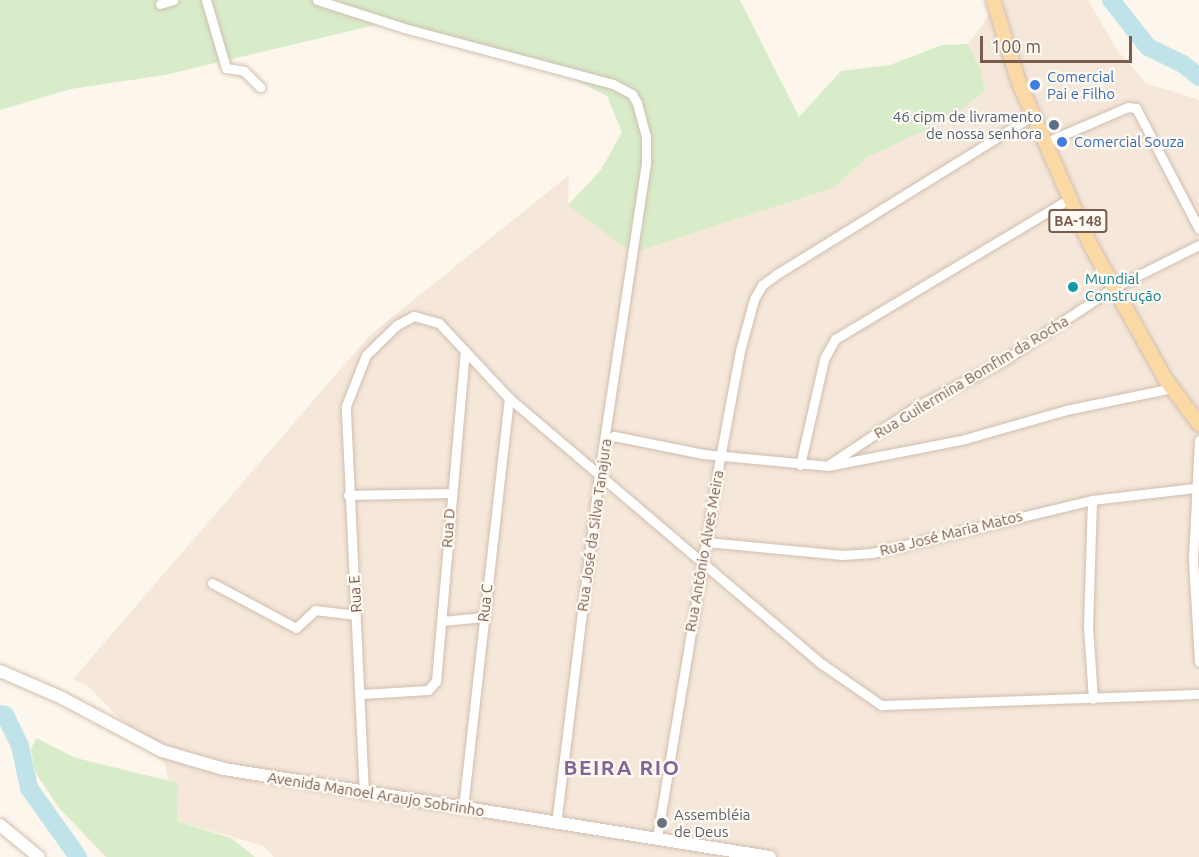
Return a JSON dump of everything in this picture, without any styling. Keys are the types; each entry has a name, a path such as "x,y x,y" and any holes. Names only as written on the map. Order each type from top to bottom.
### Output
{"main road":[{"name":"BA-148","path":"993,0 1003,41 1032,116 1069,199 1113,288 1172,388 1199,424"}],"street":[{"path":"160,4 173,0"},
{"path":"206,0 226,68 244,71 260,87"},
{"name":"Rua José da Silva Tanajura","path":"317,0 462,45 613,84 632,94 646,137 646,163 634,227 599,474 556,822"},
{"path":"1044,142 1128,107 1136,108 1199,229"},
{"name":"Rua Antônio Alves Meira","path":"657,838 721,457 748,315 762,285 1032,116"},
{"path":"800,465 824,359 835,339 1069,199"},
{"name":"Rua Guilermina Bomfim da Rocha","path":"828,466 914,408 1003,361 1113,288 1199,245"},
{"name":"Rua E","path":"364,794 362,694 348,495 348,394 356,372 377,342 414,316 438,323 465,351"},
{"path":"465,351 509,398 855,690 881,705 1199,694"},
{"name":"Rua D","path":"362,694 428,690 436,681 465,351"},
{"path":"605,442 614,436 721,457 828,466 965,439 1066,410 1172,388"},
{"name":"Rua C","path":"463,808 509,398"},
{"path":"1199,440 1194,488 1193,600 1199,662"},
{"name":"Rua José Maria Matos","path":"706,542 842,555 872,553 1092,500 1194,488"},
{"path":"348,495 451,493"},
{"path":"1092,500 1088,626 1093,699"},
{"path":"212,583 291,627 299,628 315,610 356,615"},
{"path":"442,621 484,617"},
{"name":"Avenida Manoel Araujo Sobrinho","path":"0,671 62,698 162,751 225,770 770,857"},
{"path":"0,825 39,857"}],"shaded area":[{"path":"1000,0 1088,0 1117,50 1146,83 1199,100 1199,857 274,857 264,846 177,821 165,764 88,686 73,679 370,335 569,175 568,205 835,187 866,158 949,119 980,68 968,44"}],"green space":[{"path":"0,0 740,0 799,117 841,71 890,65 942,45 968,44 980,68 985,91 949,119 866,158 835,187 632,253 568,205 601,170 622,132 607,96 532,58 388,22 165,75 71,89 0,110"},
{"path":"36,738 76,758 178,783 177,821 231,838 255,857 106,857 60,809 35,772 31,749"}],"waterway":[{"path":"1111,0 1148,47 1183,64 1199,77"},
{"path":"0,714 5,715 20,746 29,788 78,857"}],"place":[{"name":"Comercial Pai e Filho","path":"1035,85"},
{"name":"46 cipm de livramento de nossa senhora","path":"1054,125"},
{"name":"Comercial Souza","path":"1062,142"},
{"name":"Mundial Construção","path":"1073,287"},
{"name":"Assembléia de Deus","path":"662,823"}],"district":[{"name":"BEIRA RIO","path":"622,767"}]}
